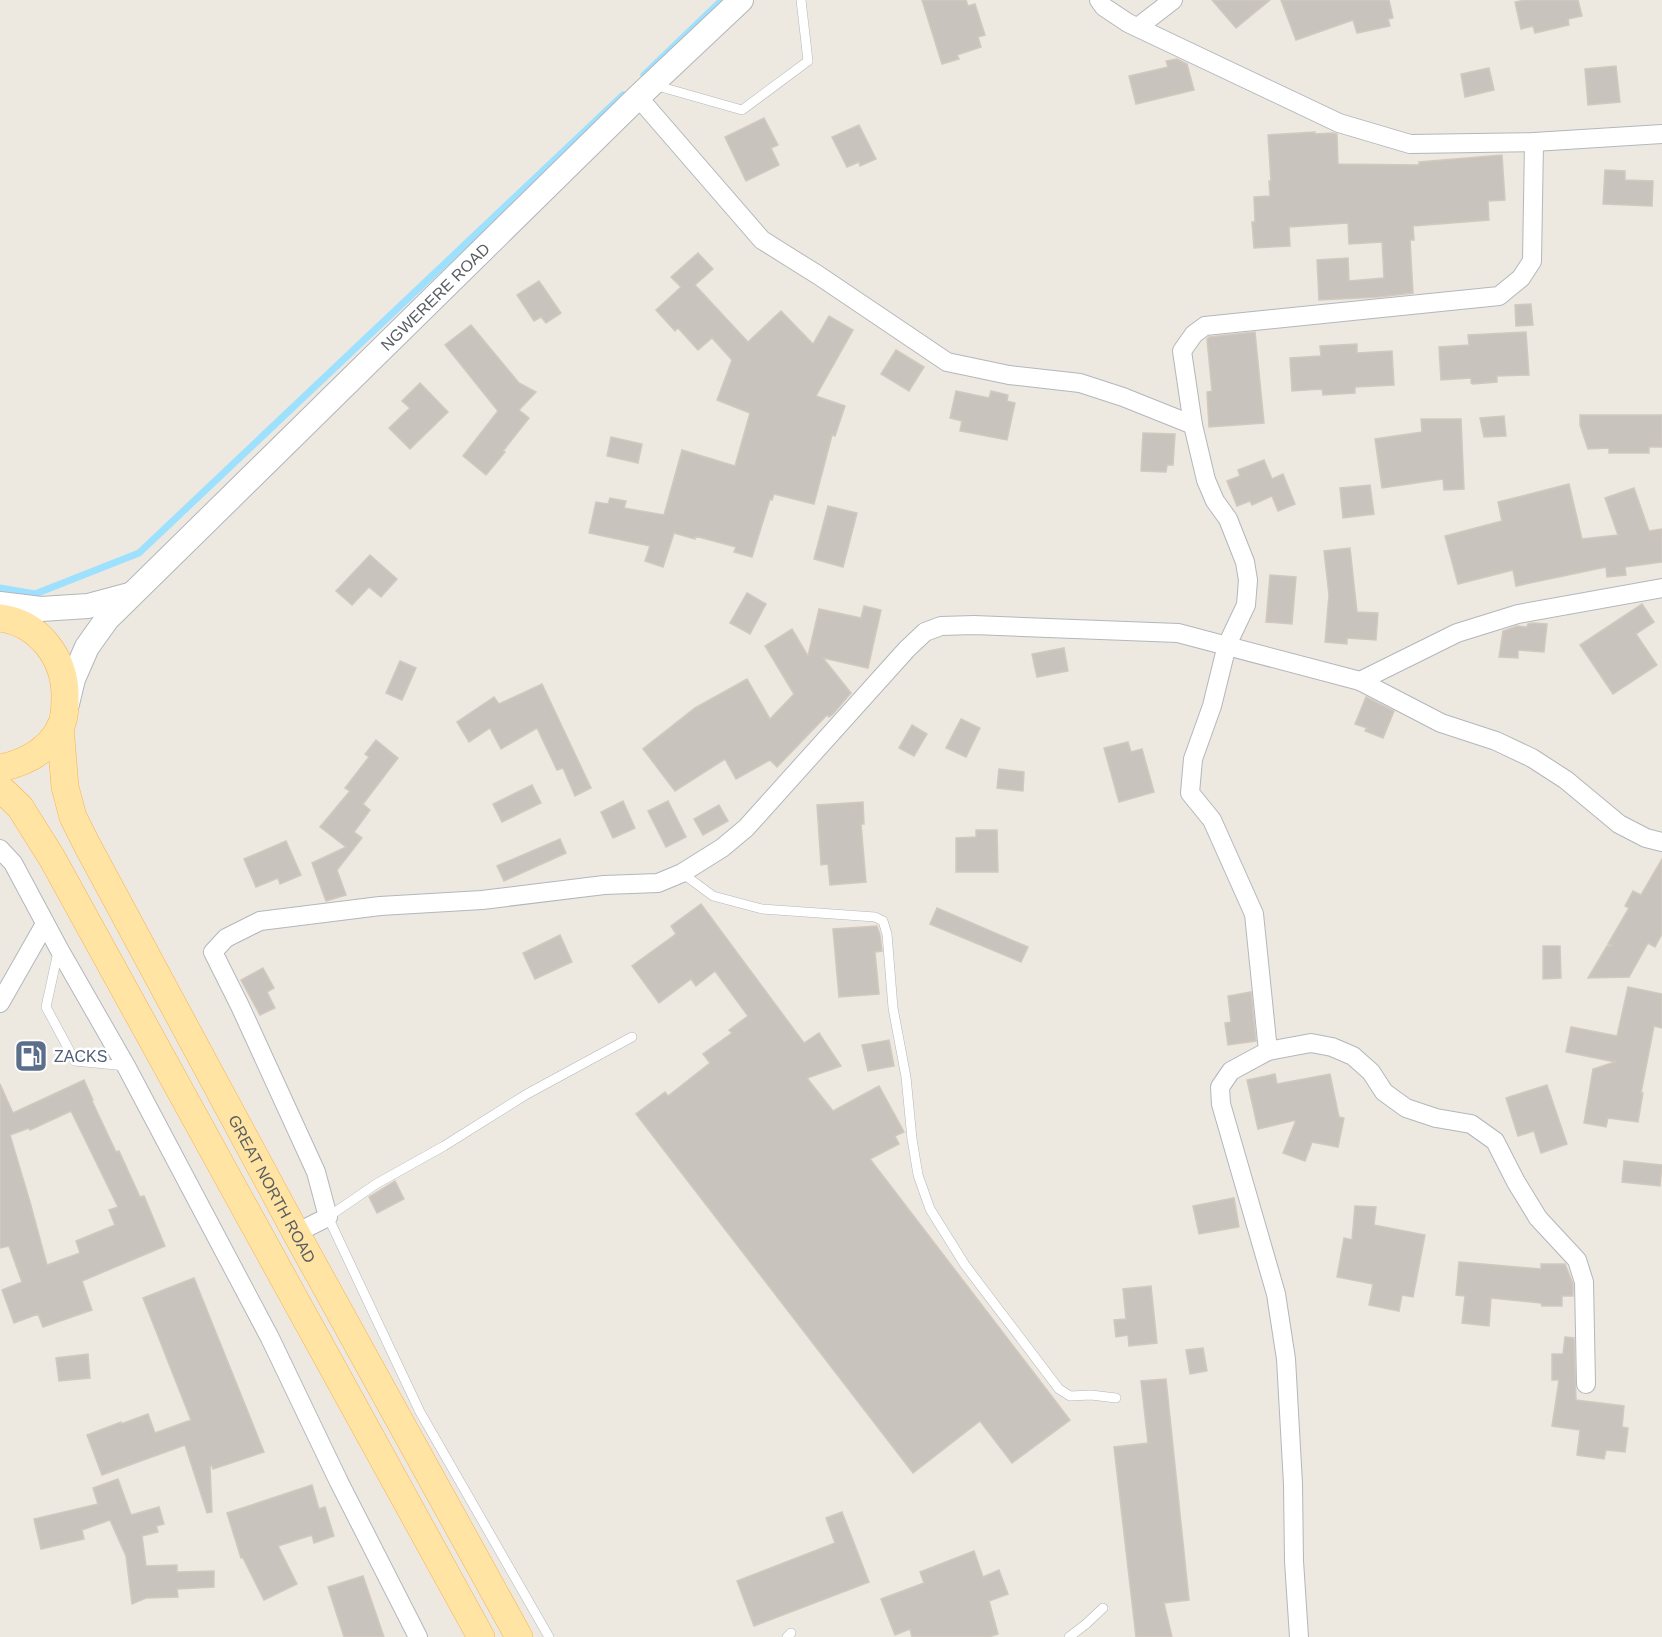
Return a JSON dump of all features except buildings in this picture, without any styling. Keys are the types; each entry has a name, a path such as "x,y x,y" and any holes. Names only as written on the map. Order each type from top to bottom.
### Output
{"main road":[{"name":"NGWERERE ROAD","path":"62,720 73,679 87,647 107,619 645,91 741,0"},
{"path":"0,617 41,609 88,606 132,594"},
{"path":"0,604 41,609"},
{"name":"GREAT NORTH ROAD","path":"0,617 17,622 38,635 60,664 65,688 62,720 65,787 73,817 296,1233 519,1637"},
{"path":"0,768 26,761 39,753 62,720"},
{"name":"GREAT NORTH ROAD","path":"0,788 20,807 52,858 481,1637"}],"street":[{"path":"1100,0 1104,7 1128,23 1339,123 1410,144 1534,142 1662,134"},
{"path":"1138,27 1173,0"},
{"path":"645,91 762,240 947,362 1009,375 1080,383 1193,425"},
{"path":"1268,1051 1254,914 1212,820 1190,793 1193,759 1212,706 1227,645 1246,605 1248,580 1245,562 1228,519 1215,501 1206,480 1193,425 1182,351 1194,334 1205,326 1498,296 1521,278 1532,261 1534,142"},
{"path":"1360,681 1457,633 1518,614 1662,588"},
{"path":"296,1233 328,1217 316,1172 213,952 226,938 260,921 380,906 482,900 604,885 658,883 682,873 722,848 746,828 907,650 925,632 942,626 974,625 1178,633 1360,681 1441,723 1496,741 1532,758 1566,780 1618,824 1646,838 1662,842"},
{"path":"0,849 13,863 59,950 126,1066 270,1338 339,1482 418,1637"},
{"path":"0,1003 45,924"},
{"path":"1299,1637 1286,1359 1276,1294 1221,1104 1220,1087 1231,1071 1268,1051 1311,1043 1332,1047 1353,1056 1371,1072 1384,1092 1406,1108 1436,1118 1471,1124 1496,1141 1516,1182 1538,1218 1576,1260 1584,1282 1586,1384"}],"lane":[{"path":"645,91 742,110 808,61 801,0"},
{"path":"682,873 713,896 762,909 875,917 883,921 887,934 893,1008 906,1077 912,1139 918,1175 930,1209 965,1265 1059,1389 1070,1396 1091,1395 1116,1398"},
{"path":"59,950 46,1007 75,1061 126,1066"},
{"path":"549,1637 420,1412 328,1217 376,1184 444,1146 527,1094 632,1037"},
{"path":"1069,1637 1103,1608"}],"waterway":[{"path":"644,75 722,0"},
{"path":"0,588 35,594 139,553 623,95"}],"place":[{"name":"ZACKS","path":"31,1056"}]}
